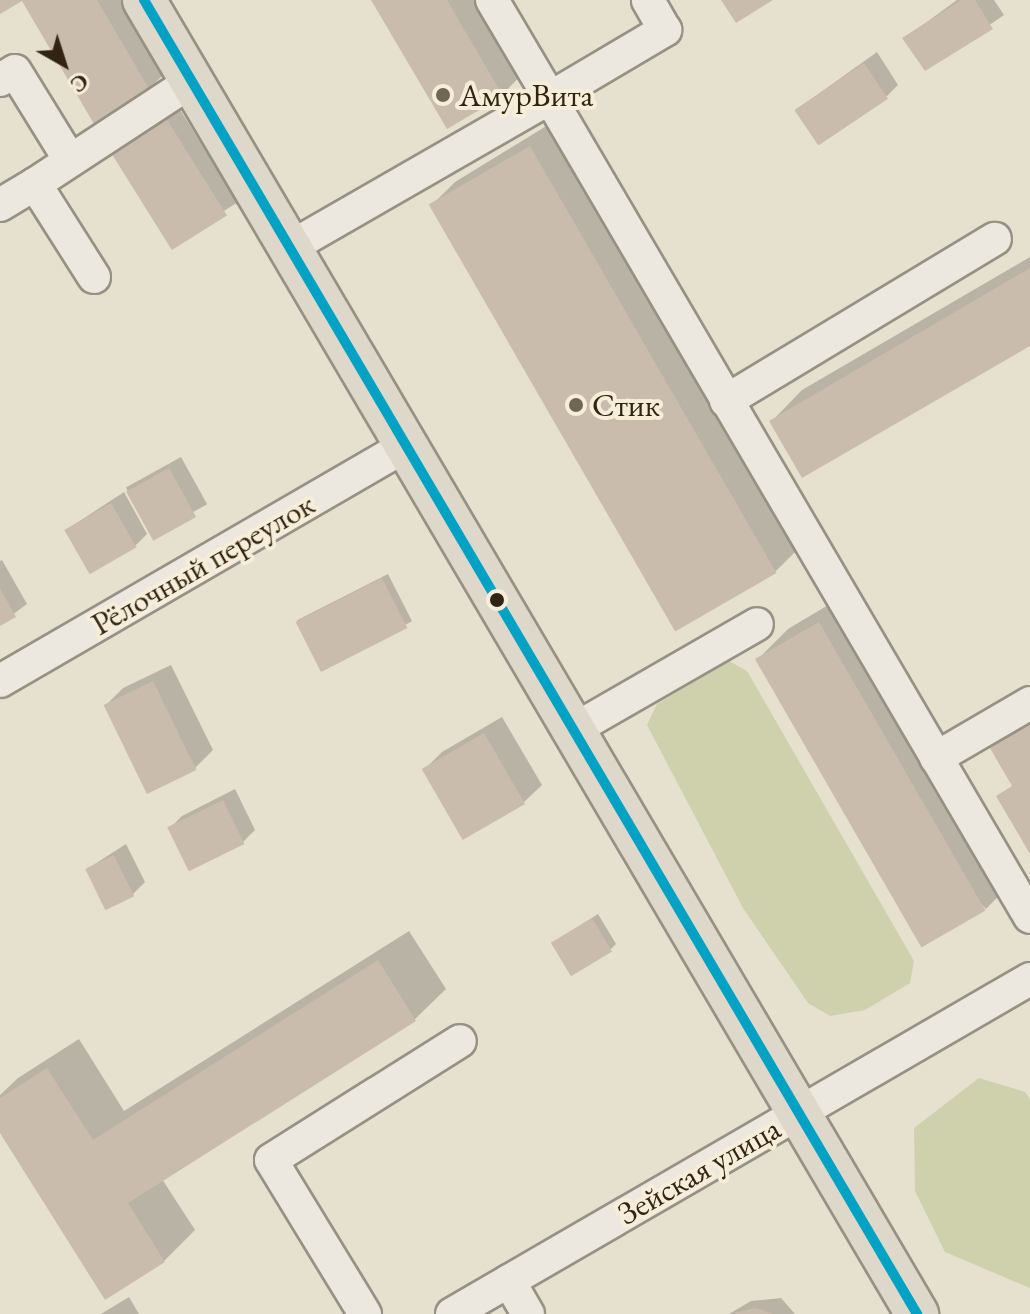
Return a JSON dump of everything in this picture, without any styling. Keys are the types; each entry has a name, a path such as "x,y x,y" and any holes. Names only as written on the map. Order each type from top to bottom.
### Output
{"main road":[{"path":"144,0 917,1314"}],"street":[{"path":"492,0 1030,917"},
{"path":"289,248 665,30 648,0"},
{"path":"0,80 15,71 70,160"},
{"path":"0,205 192,81"},
{"path":"35,184 94,277"},
{"path":"726,401 995,239"},
{"name":"Рёлочный переулок","path":"0,681 406,446"},
{"path":"573,730 757,624"},
{"path":"936,758 1030,703"},
{"name":"Зейская улица","path":"452,1314 1030,979"},
{"path":"365,1314 271,1160 460,1041"},
{"path":"509,1281 528,1314"}],"green space":[{"path":"729,661 747,671 914,961 910,983 865,1010 830,1016 808,1003 743,908 647,725 657,704"},
{"path":"979,1078 1025,1092 1030,1099 1030,1288 945,1252 915,1191 914,1128"}],"building":[{"path":"0,0 97,0 150,90 94,124 22,1 0,14"},
{"path":"371,0 447,0 503,96 447,129"},
{"path":"721,0 773,0 736,23"},
{"path":"961,0 975,0 993,29 925,71 902,38"},
{"path":"864,63 888,99 818,146 794,110"},
{"path":"166,118 227,216 172,250 111,152"},
{"path":"530,146 777,573 675,631 429,204"},
{"path":"1030,268 1030,346 802,478 769,421"},
{"path":"169,468 196,517 153,541 126,492"},
{"path":"111,503 136,547 90,574 64,530"},
{"path":"382,578 407,628 321,672 296,622"},
{"path":"0,588 16,617 0,626"},
{"path":"819,622 986,910 921,947 755,659"},
{"path":"153,681 196,770 147,794 104,705"},
{"path":"1030,718 1030,854 996,796 1012,786 987,743"},
{"path":"484,733 525,804 463,840 422,769"},
{"path":"223,800 244,844 189,871 167,827"},
{"path":"114,855 134,896 105,910 85,869"},
{"path":"592,918 612,951 571,976 551,943"},
{"path":"378,960 416,1021 128,1203 165,1262 105,1300 0,1133 0,1098 47,1068 93,1140"},
{"path":"755,1308 774,1314 735,1314 735,1313"}],"transit line":[{"path":"144,0 917,1314"}],"place":[{"name":"АмурВита","path":"443,95"},
{"name":"Стик","path":"576,405"}]}
